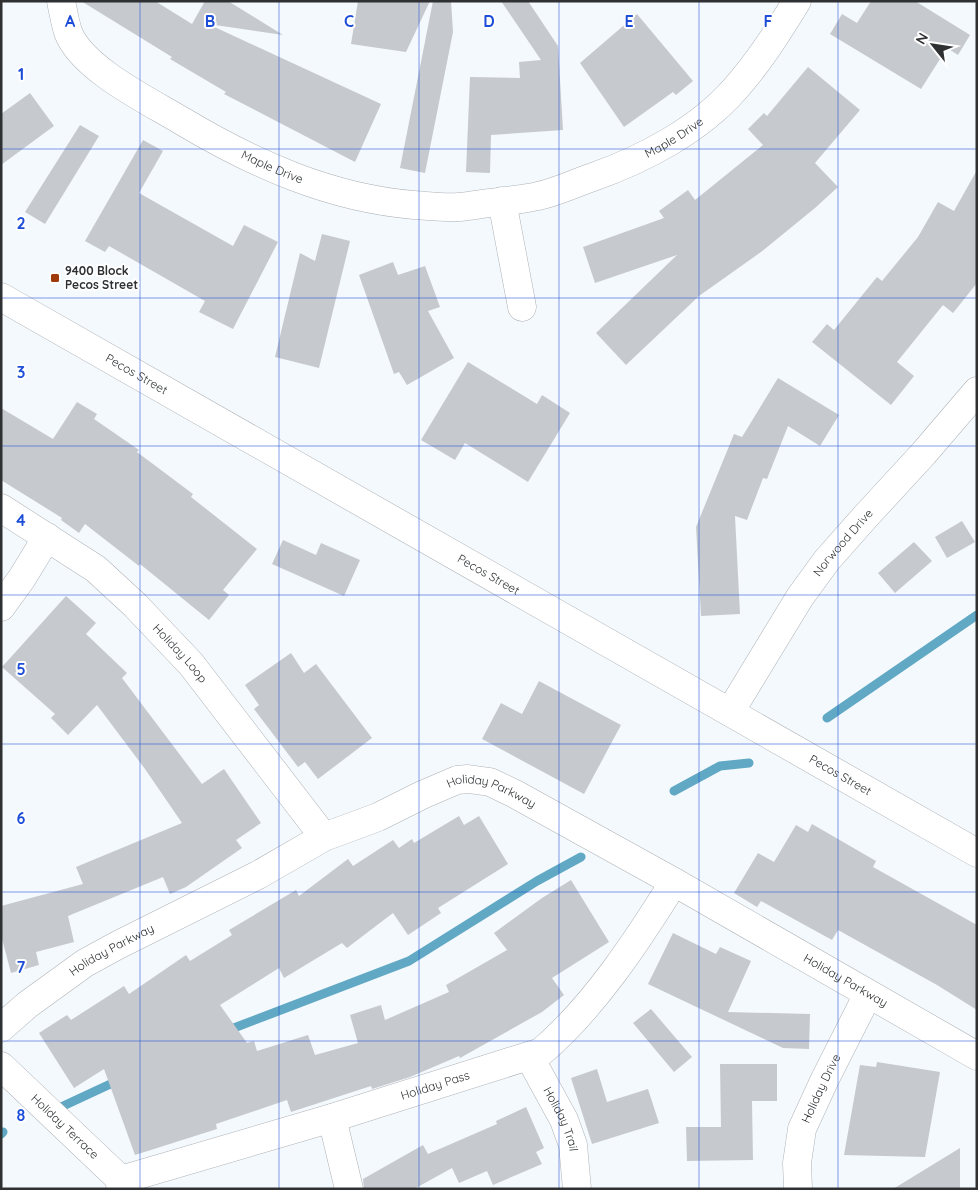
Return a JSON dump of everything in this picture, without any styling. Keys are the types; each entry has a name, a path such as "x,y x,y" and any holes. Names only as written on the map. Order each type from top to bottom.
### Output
{"street":[{"name":"Maple Drive","path":"61,1 68,32 91,63 217,142 310,184 366,199 392,203 458,207 538,196 611,170 640,158 666,144 700,121 735,90 771,43 797,1"},
{"path":"502,201 522,307"},
{"name":"Pecos Street","path":"1,297 977,853"},
{"name":"Norwood Drive","path":"730,712 800,597 827,560 924,453 977,391"},
{"name":"Holiday Loop","path":"1,508 96,569 135,605 191,664 324,838"},
{"path":"1,607 22,578 47,537"},
{"name":"Holiday Parkway","path":"1,1028 27,1005 85,963 118,945 258,875 324,838 378,817 457,780 468,779 490,782 515,794 674,882 977,1056"},
{"name":"Holiday Pass","path":"121,1184 541,1052 553,1042 601,989 646,928 674,882"},
{"name":"Holiday Drive","path":"798,1189 798,1163 802,1129 868,994"},
{"name":"Holiday Trail","path":"529,1056 567,1128 573,1145 577,1189"},
{"name":"Holiday Terrace","path":"1,1066 121,1184"},
{"path":"332,1118 349,1189"}],"building":[{"path":"81,1 155,1 192,24 205,1 228,1 283,35 208,24 381,104 355,162 224,94 226,92 170,59 172,57"},
{"path":"358,1 430,1 406,52 351,44"},
{"path":"433,1 451,1 453,32 425,173 400,168"},
{"path":"501,1 528,1 558,46 563,130 491,135 490,173 466,172 470,77 520,78 519,62 541,60"},
{"path":"871,1 915,1 970,35 958,55 947,48 921,89 830,34 842,14 857,23"},
{"path":"637,14 693,81 676,95 673,92 624,127 580,63"},
{"path":"808,67 860,110 815,163 838,187 761,252 699,296 626,365 596,333 677,255 595,283 583,247 664,218 659,211 688,190 695,200 763,145 748,129 764,113 767,116"},
{"path":"30,93 54,126 1,165 1,114"},
{"path":"80,125 99,136 45,224 25,212"},
{"path":"143,140 163,151 139,193 233,246 244,225 278,242 233,329 199,312 205,301 109,246 105,252 85,241"},
{"path":"977,170 977,283 953,313 943,305 897,362 914,376 891,405 812,342 827,324 834,330 877,277 882,281 918,237 938,202 954,211"},
{"path":"322,234 350,241 319,368 275,357 300,253 315,261"},
{"path":"393,262 398,275 425,266 440,307 428,311 454,358 407,385 399,372 394,374 359,275"},
{"path":"468,362 537,404 542,395 570,413 528,482 465,443 455,460 421,440"},
{"path":"778,378 839,415 820,446 788,426 767,479 763,478 747,520 735,516 740,614 701,616 696,527 734,434 742,437"},
{"path":"77,402 97,414 94,419 139,450 137,452 193,494 191,497 257,549 223,590 229,595 209,620 140,564 139,566 85,524 79,533 61,520 62,518 1,480 1,408 53,439"},
{"path":"962,521 975,542 947,558 935,537"},
{"path":"283,540 316,555 321,543 360,560 344,596 272,564"},
{"path":"914,542 932,561 895,593 878,573"},
{"path":"66,596 96,623 86,634 127,673 122,678 202,784 224,769 261,823 236,840 242,848 186,887 170,894 163,877 68,916 74,942 36,952 39,965 11,973 1,935 1,906 83,884 76,867 182,823 145,769 97,705 68,735 51,718 55,714 2,667"},
{"path":"291,653 304,673 316,664 372,738 318,779 305,762 298,767 254,709 259,705 245,685"},
{"path":"539,681 621,725 584,794 482,739 501,703 522,714"},
{"path":"459,816 464,825 479,816 508,864 438,908 441,913 408,935 393,913 347,948 342,943 284,978 279,968 220,1005 247,1043 254,1041 257,1051 308,1035 315,1055 358,1043 350,1015 381,1005 385,1020 449,992 446,985 507,950 494,933 542,898 571,880 609,942 552,978 564,995 542,1012 460,1058 459,1056 410,1077 372,1089 371,1086 291,1112 287,1100 216,1124 217,1129 135,1155 104,1069 74,1088 39,1033 67,1015 71,1020 124,986 129,994 186,955 190,961 232,935 229,930 296,890 299,896 348,859 353,866 393,840 399,848 412,839 414,843"},
{"path":"812,824 876,861 873,867 977,925 977,1010 937,985 838,930 832,940 761,901 757,907 734,893 758,853 774,862 796,825 808,832"},
{"path":"673,933 716,954 720,947 751,961 728,1012 810,1014 809,1049 783,1048 648,984"},
{"path":"651,1009 692,1057 674,1072 633,1023"},
{"path":"877,1062 940,1072 925,1157 844,1155 860,1065 876,1067"},
{"path":"720,1064 777,1064 777,1101 752,1101 753,1160 687,1161 686,1127 721,1127"},
{"path":"597,1069 607,1102 648,1089 659,1123 592,1144 571,1078"},
{"path":"526,1107 544,1148 536,1152 542,1164 493,1185 487,1171 459,1183 452,1168 414,1189 364,1189 363,1179 423,1145 428,1154 497,1124 496,1121"},
{"path":"960,1148 960,1189 893,1189"}],"waterway":[{"path":"827,718 977,615"},
{"path":"674,791 720,766 749,763"},
{"path":"226,1031 409,961 537,881 581,857"},
{"path":"61,1107 119,1080"}],"place":[{"name":"9400 Block Pecos Street","path":"55,278"}]}
